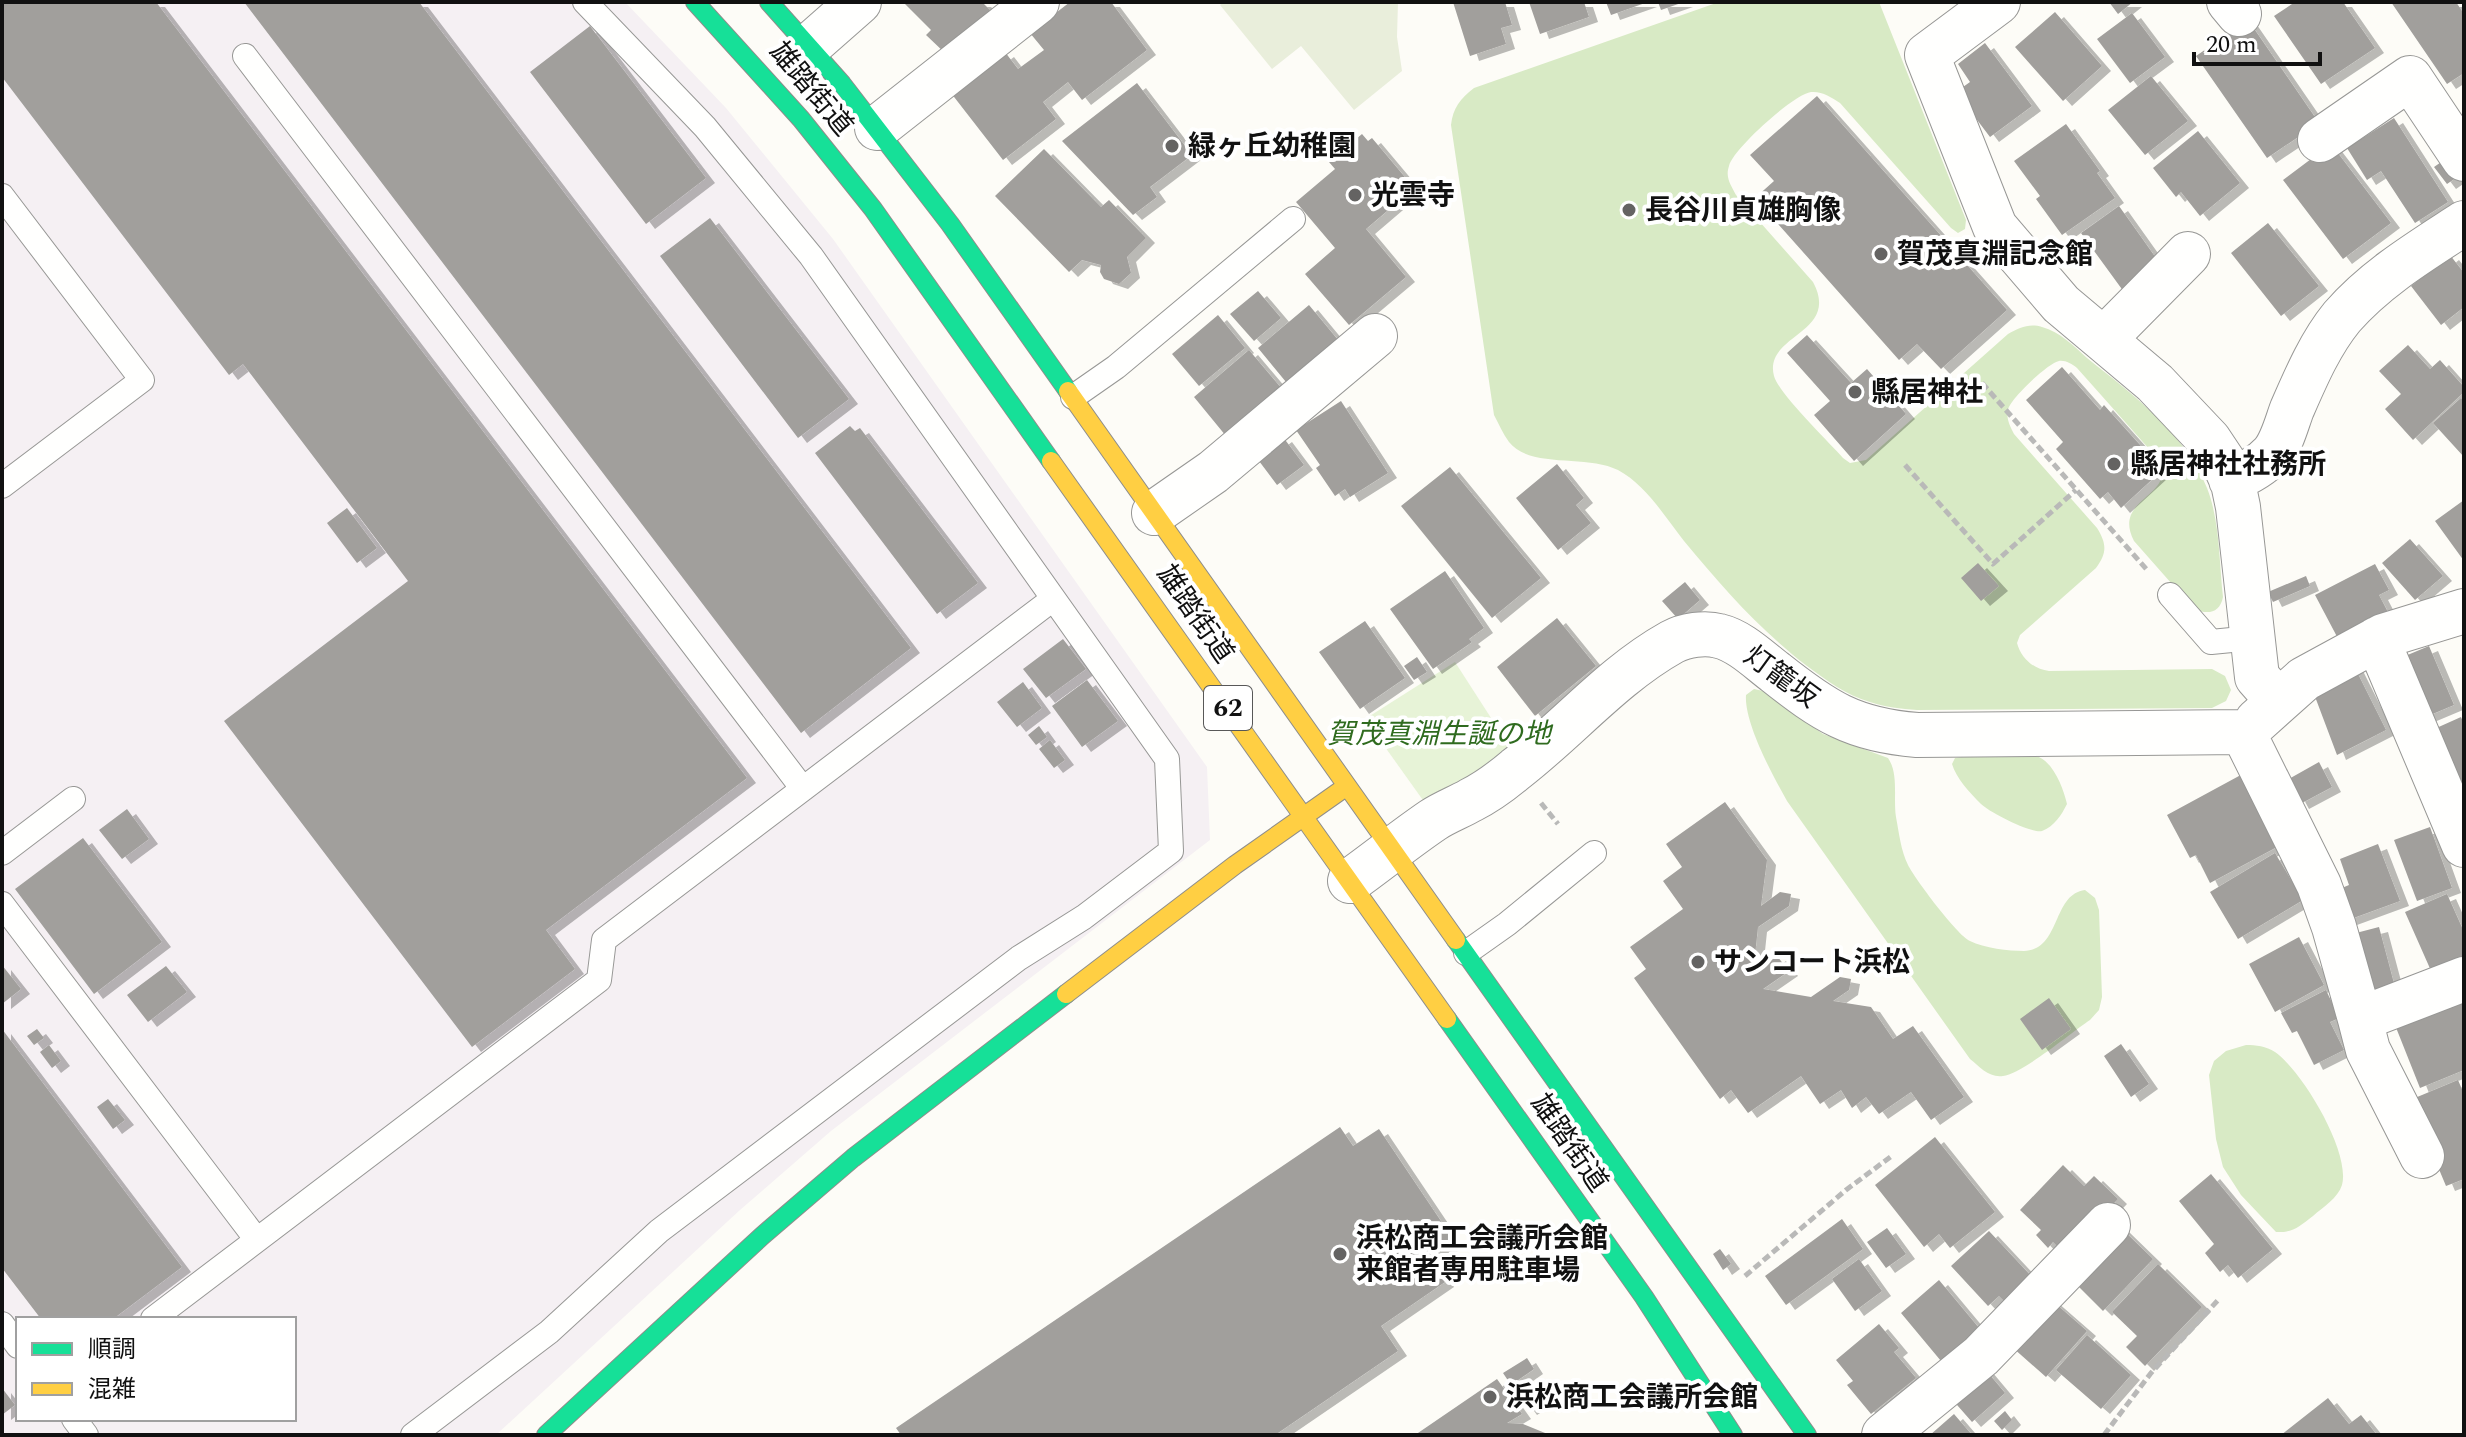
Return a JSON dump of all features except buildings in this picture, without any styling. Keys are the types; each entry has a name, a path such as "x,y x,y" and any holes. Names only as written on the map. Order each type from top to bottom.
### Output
{"main road":[{"name":"雄踏街道","path":"695,2 791,108 873,209 1644,1297 1733,1435"},
{"name":"雄踏街道","path":"769,2 877,128 950,224 1807,1435"},
{"path":"546,1435 762,1236 853,1158 1235,865 1347,786"}],"street":[{"path":"809,46 859,2"},
{"path":"877,128 1037,2"},
{"path":"1998,2 1927,55 1995,227 2061,304 2183,410 2209,440 2231,480 2238,507 2257,677 2278,701"},
{"path":"2320,140 2410,78 2464,159"},
{"path":"2231,480 2249,473 2274,452 2305,378 2341,318 2393,270 2464,223"},
{"path":"2104,339 2188,254"},
{"path":"1154,513 1213,472 1375,336"},
{"path":"2422,1156 2368,1050 2334,927 2319,885 2243,732 2304,679 2377,639 2464,611"},
{"name":"灯籠坂","path":"1350,881 1436,818 1474,799 1517,769 1607,690 1674,641 1696,634 1720,636 1742,647 1809,699 1834,714 1860,726 1888,733 2243,732"},
{"path":"2377,639 2464,845"},
{"path":"2360,1019 2464,979"},
{"path":"1884,1435 1981,1356 2108,1225"}],"lane":[{"path":"413,1435 549,1332 659,1231 1019,958 1084,917 1171,851 1167,759 835,290 776,212 677,96 585,2"},
{"path":"245,56 803,789"},
{"path":"2,196 142,380 2,486"},
{"path":"1073,397 1116,367 1293,219"},
{"path":"2164,589 2211,642 2252,638"},
{"path":"156,1317 599,980 604,940 1053,599"},
{"path":"2,853 73,799"},
{"path":"1466,953 1594,853"},
{"path":"2,904 257,1240"},
{"path":"2,1324 16,1343"}],"path":[{"path":"1982,383 2164,589"},
{"path":"1905,465 1993,564 2076,490"},
{"path":"1533,793 1558,824"},
{"path":"1755,1269 1846,1190 1893,1155"},
{"path":"2104,1435 2151,1373 2219,1299"}],"shaded area":[{"path":"2,2 625,2 726,108 833,239 1207,767 1210,840 831,1131 740,1210 496,1435 2,1435"}],"green space":[{"path":"1223,2 1398,2 1397,37 1402,71 1354,110 1301,46 1272,69 1220,5"},
{"path":"1719,2 1879,2 1966,220 1965,229 1958,233 1951,228 1840,103 1826,95 1811,92 1803,95 1752,136 1733,158 1728,170 1729,181 1736,195 1813,282 1819,299 1817,313 1810,324 1779,351 1774,362 1774,376 1785,394 1843,458 1850,463 1866,460 2008,334 2033,326 2049,329 2061,336 2156,416 2198,468 2214,514 2223,597 2213,611 2194,609 2134,541 2129,526 2131,515 2160,482 2162,472 2158,459 2077,368 2059,361 2022,390 2010,405 2008,419 2014,434 2097,528 2103,539 2104,553 2096,568 2020,635 2019,648 2033,665 2049,671 2212,669 2225,676 2231,690 2226,701 2212,708 1917,710 1861,699 1807,666 1757,622 1628,476 1605,465 1531,456 1509,442 1494,415 1451,125 1455,109 1474,88"},
{"name":"賀茂真淵生誕の地","path":"1455,662 1511,749 1464,783 1425,803 1365,719"},
{"path":"1754,689 1763,691 1823,734 1888,758 1895,779 1899,836 1908,865 1927,894 1970,941 2004,950 2036,948 2044,942 2074,894 2085,890 2095,898 2099,910 2102,997 2099,1010 2090,1020 2011,1074 1993,1075 1970,1059 1787,801 1760,749 1750,720 1746,695"},
{"path":"2036,756 2052,769 2067,804 2054,823 2042,831 2020,826 1986,808 1964,785 1952,764 1955,758 1961,757"},
{"path":"2246,1045 2275,1052 2298,1076 2332,1133 2343,1171 2342,1185 2330,1202 2304,1223 2287,1231 2276,1232 2241,1195 2223,1167 2216,1139 2209,1075 2214,1061 2226,1051"}],"traffic: fast":[{"path":"695,2 801,119 873,209 1051,461"},
{"path":"769,2 842,84 950,224 1068,391"},
{"path":"1456,940 1807,1435"},
{"path":"546,1435 762,1236 853,1158 1066,994"},
{"path":"1447,1019 1644,1297 1733,1435"}],"traffic: slow":[{"path":"1068,391 1456,940"},
{"path":"1051,461 1447,1019"},
{"path":"1066,994 1235,865 1347,786"}],"place":[{"name":"緑ヶ丘幼稚園","path":"1172,146"},
{"name":"光雲寺","path":"1355,195"},
{"name":"長谷川貞雄胸像","path":"1629,210"},
{"name":"賀茂真淵記念館","path":"1881,254"},
{"name":"縣居神社","path":"1855,392"},
{"name":"縣居神社社務所","path":"2114,464"},
{"name":"サンコート浜松","path":"1698,962"},
{"name":"浜松商工会議所会館 来館者専用駐車場","path":"1340,1254"},
{"name":"浜松商工会議所会館","path":"1490,1397"}]}
